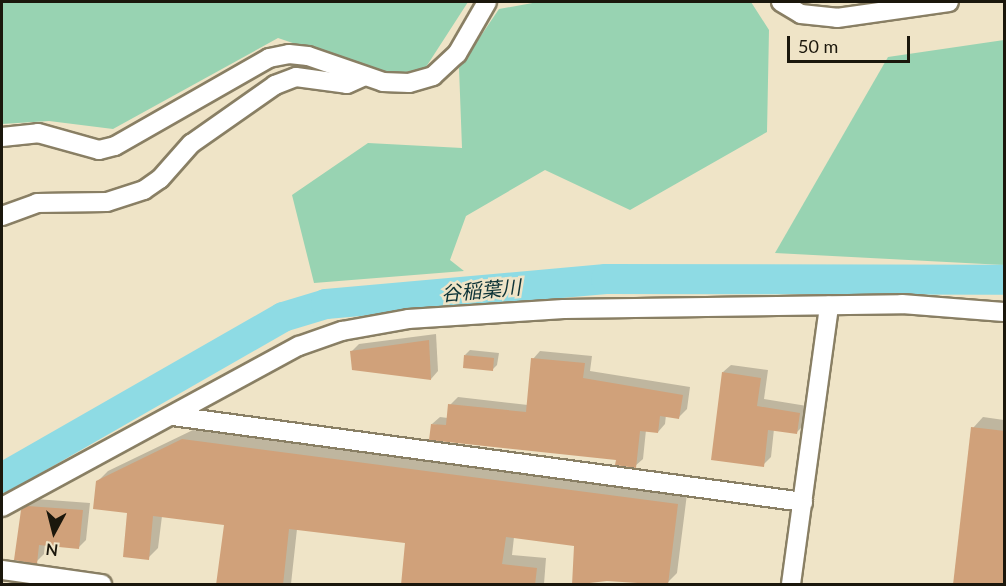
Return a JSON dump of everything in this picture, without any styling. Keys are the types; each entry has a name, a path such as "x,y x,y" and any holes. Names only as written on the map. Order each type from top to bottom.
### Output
{"street":[{"path":"2,137 38,133 99,150 115,146 269,58 289,54 308,56 363,76 409,83 433,76 457,54 487,2"},
{"path":"781,2 801,14 837,18 949,2"},
{"path":"2,216 37,202 107,202 144,190 160,179 191,144 275,85 296,77 347,84 363,76"},
{"path":"2,507 299,346 342,331 408,319 564,309 902,304 1005,312"},
{"path":"791,585 829,306"},
{"path":"173,416 802,502"},
{"path":"2,570 102,585"}],"green space":[{"path":"2,2 468,2 426,67 390,76 278,38 113,129 49,121 2,124"},
{"path":"538,2 751,2 769,30 767,132 630,210 545,170 466,216 450,260 464,271 314,283 292,195 368,143 462,148 459,68 499,9"},
{"path":"1004,40 1004,265 775,253 888,57"}],"building":[{"path":"429,340 431,380 352,370 350,351"},
{"path":"464,355 494,358 493,371 463,368"},
{"path":"531,358 585,363 583,378 683,395 679,419 660,416 658,433 640,431 636,468 615,465 616,460 429,440 431,424 446,425 448,404 526,412"},
{"path":"722,372 761,378 757,406 800,413 797,434 768,430 764,467 711,460"},
{"path":"971,427 1005,431 1005,585 953,585"},
{"path":"182,439 678,504 668,585 607,581 572,585 574,546 506,537 502,564 537,568 535,585 401,585 405,543 289,529 283,585 216,585 224,525 153,516 149,560 123,557 127,513 93,509 96,481"},
{"path":"27,506 83,510 79,549 39,545 37,564 14,560 21,510"}],"waterway":[{"name":"谷稲葉川","path":"2,478 283,317 326,304 606,279 1004,280"}]}
